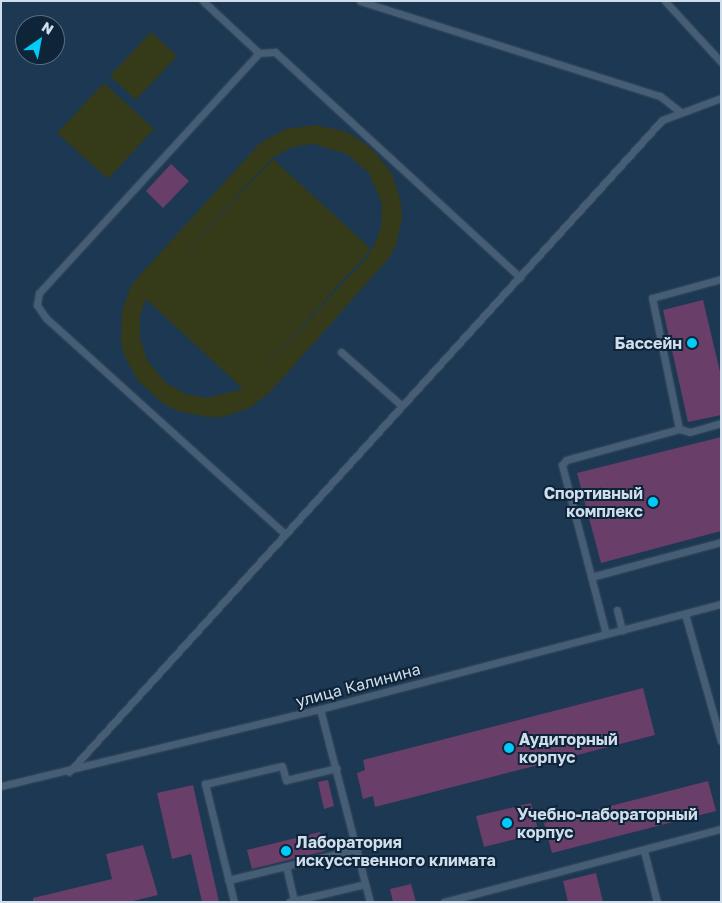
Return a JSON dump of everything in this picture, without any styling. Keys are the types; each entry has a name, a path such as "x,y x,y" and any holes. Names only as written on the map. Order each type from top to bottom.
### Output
{"lane":[{"path":"203,1 259,53"},
{"path":"360,1 660,96 679,111"},
{"path":"665,1 721,62"},
{"path":"285,534 46,318 37,305 39,292 259,53 275,52 520,277"},
{"path":"69,772 662,120 679,111 721,98"},
{"path":"680,429 652,298 721,279"},
{"path":"341,352 402,406"},
{"path":"606,634 562,469 563,462 680,429 690,432 721,423"},
{"path":"591,577 721,542"},
{"name":"улица Калинина","path":"1,786 69,772 320,709 721,604"},
{"path":"617,610 622,630"},
{"path":"685,614 721,741"},
{"path":"320,709 337,768 370,902"},
{"path":"234,902 205,784 282,766 286,780 337,768"},
{"path":"444,902 644,851 721,829"},
{"path":"228,880 357,849"},
{"path":"644,851 657,902"},
{"path":"286,866 292,901 365,884"}],"shaded area":[{"path":"1,1 721,1 721,902 1,902"}],"green space":[{"path":"151,32 177,56 136,100 110,76"},
{"path":"104,83 154,129 108,179 57,133"},
{"path":"315,125 344,131 374,151 392,174 401,202 402,217 396,245 389,258 272,390 250,408 222,417 207,417 178,411 165,405 138,381 124,355 121,341 122,311 132,284 260,143 286,129","holes":["314,144 347,154 369,173 382,204 381,227 373,248 366,258 248,386 371,249 273,159 155,285 272,158 292,147","146,299 243,389 207,398 185,394 165,382 147,360 140,338 140,315"]}],"building":[{"path":"171,164 189,181 163,208 146,191"},
{"name":"Бассейн","path":"703,300 721,376 721,415 688,422 663,310"},
{"name":"Спортивный комплекс","path":"721,437 721,531 601,563 577,473"},
{"name":"Аудиторный корпус","path":"643,688 655,735 375,807 373,796 363,799 357,773 365,770 363,760"},
{"path":"328,780 334,806 324,809 318,782"},
{"path":"708,781 716,811 552,853 544,823"},
{"path":"193,785 219,902 202,902 191,854 172,859 157,793"},
{"name":"Учебно-лабораторный корпус","path":"531,803 539,833 484,847 476,816"},
{"name":"Лаборатория искусственного климата","path":"320,832 325,851 252,869 247,850"},
{"path":"143,845 158,895 129,902 33,902 33,898 112,879 106,854"},
{"path":"596,873 603,902 568,902 563,881"},
{"path":"411,884 416,902 393,902 390,889"}],"place":[{"name":"Бассейн","path":"692,343"},
{"name":"Спортивный комплекс","path":"653,502"},
{"name":"Аудиторный корпус","path":"509,748"},
{"name":"Учебно-лабораторный корпус","path":"507,823"},
{"name":"Лаборатория искусственного климата","path":"286,851"}]}
